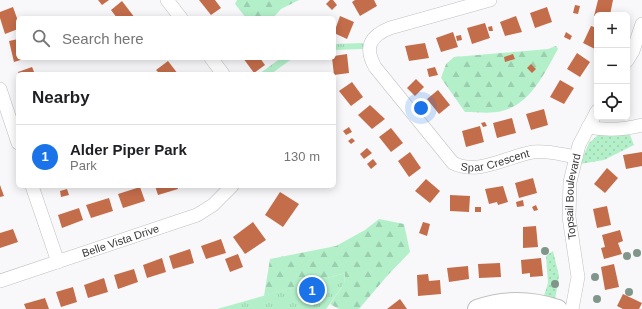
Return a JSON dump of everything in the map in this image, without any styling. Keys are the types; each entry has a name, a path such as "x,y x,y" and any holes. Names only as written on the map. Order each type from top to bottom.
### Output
{"street":[{"path":"168,0 180,16"},
{"name":"Spar Crescent","path":"490,0 380,32 371,41 370,58 375,67 453,163 461,168 478,167 536,152 576,158"},
{"path":"630,56 642,24"},
{"path":"212,60 222,72"},
{"path":"0,89 16,137"},
{"name":"Topsail Boulevard","path":"572,309 578,277 571,236 568,197 579,145 594,116"},
{"path":"588,127 605,130 621,130 642,125"},
{"path":"33,188 58,262"},
{"name":"Belle Vista Drive","path":"0,281 197,215 213,205 230,188"},
{"path":"477,309 512,301 528,302 558,309"}],"green space":[{"path":"237,0 299,0 281,9 275,16 244,16 235,4"},
{"path":"363,43 363,49 336,50 336,44"},
{"path":"556,46 558,49 536,86 521,102 502,111 488,113 465,112 441,78 446,64 454,57 548,49"},
{"path":"278,60 290,60 274,72 262,72"},
{"path":"598,135 630,135 634,145 604,160 580,164 589,143"},
{"path":"379,219 404,224 410,252 359,309 339,309 330,304 344,284 345,273 264,296 270,259 336,246 365,230"},
{"path":"553,251 559,276 555,300 544,296 548,283 546,256"},
{"path":"345,273 344,284 326,309 217,309"}],"building":[{"path":"98,0 109,0 102,5"},
{"path":"199,0 215,0 221,8 211,15"},
{"path":"330,0 333,0 337,5 332,10 326,4"},
{"path":"355,0 374,0 377,6 360,16 352,2"},
{"path":"598,0 613,0 611,12 595,12"},
{"path":"122,1 133,16 116,16 111,10"},
{"path":"575,5 580,6 578,14 573,13"},
{"path":"13,7 16,16 16,30 5,34 0,18 0,12"},
{"path":"547,7 552,22 535,28 530,13"},
{"path":"340,16 354,22 347,39 336,34 336,27"},
{"path":"516,16 522,32 505,36 500,22"},
{"path":"485,23 490,38 472,44 467,28"},
{"path":"492,26 493,31 489,31 488,27"},
{"path":"591,26 594,27 594,48 583,43"},
{"path":"453,32 458,47 441,52 436,38"},
{"path":"566,32 572,36 570,40 564,37"},
{"path":"461,35 462,40 457,41 456,36"},
{"path":"16,39 16,60 20,60 14,62 9,41"},
{"path":"425,43 429,58 409,61 405,46"},
{"path":"577,53 590,62 580,77 567,69"},
{"path":"347,54 349,73 336,75 336,72 334,72 332,60 336,60 336,56"},
{"path":"513,54 515,59 505,62 504,57"},
{"path":"244,60 261,60 265,65 253,72"},
{"path":"168,61 176,72 158,72 156,70"},
{"path":"531,64 536,69 532,73 527,68"},
{"path":"32,67 34,72 18,72"},
{"path":"435,67 438,75 429,77 427,69"},
{"path":"416,79 424,87 415,96 407,88"},
{"path":"560,80 574,88 564,104 550,97"},
{"path":"352,82 363,97 351,106 339,91"},
{"path":"438,90 450,105 439,114 427,99"},
{"path":"370,105 385,119 372,129 358,115"},
{"path":"544,109 548,125 531,130 526,114"},
{"path":"512,118 516,133 497,138 493,123"},
{"path":"485,122 487,126 483,127 481,123"},
{"path":"480,126 484,142 466,147 462,131"},
{"path":"349,127 352,132 346,135 343,131"},
{"path":"391,128 403,143 391,152 379,137"},
{"path":"352,138 355,141 351,144 348,141"},
{"path":"367,148 372,153 364,159 360,154"},
{"path":"410,152 421,168 409,177 398,161"},
{"path":"642,152 642,166 626,169 623,155"},
{"path":"373,159 377,164 371,169 367,164"},
{"path":"607,168 618,178 605,193 594,184"},
{"path":"533,178 537,193 519,198 515,183"},
{"path":"426,179 440,191 430,203 415,191"},
{"path":"0,185 4,196 0,197"},
{"path":"503,186 508,202 498,205 497,202 489,204 485,189"},
{"path":"140,188 145,201 123,208 118,194"},
{"path":"156,188 178,189 158,195"},
{"path":"67,189 69,195 61,197 60,191"},
{"path":"280,192 299,204 283,227 265,215"},
{"path":"450,195 470,196 469,212 450,211"},
{"path":"109,198 113,211 91,218 86,205"},
{"path":"523,200 524,206 517,207 516,202"},
{"path":"536,205 538,210 534,211 532,207"},
{"path":"607,206 611,225 597,228 593,209"},
{"path":"475,207 481,207 481,212 475,212"},
{"path":"79,208 83,220 62,228 58,215"},
{"path":"253,222 266,240 245,254 233,237"},
{"path":"423,222 430,224 427,236 419,233"},
{"path":"536,226 538,247 523,248 523,227"},
{"path":"13,229 18,242 0,248 0,233"},
{"path":"620,230 623,241 618,243 622,254 604,259 601,248 605,247 602,235"},
{"path":"221,239 226,253 206,259 201,246"},
{"path":"190,249 194,263 173,269 169,256"},
{"path":"238,254 243,267 230,272 225,259"},
{"path":"162,258 166,272 147,278 143,265"},
{"path":"541,258 543,276 530,277 530,273 522,274 521,260"},
{"path":"500,263 501,277 479,278 478,264"},
{"path":"614,264 619,287 605,290 601,267"},
{"path":"468,266 469,279 449,282 447,268"},
{"path":"134,269 138,282 118,289 114,275"},
{"path":"428,274 429,281 440,280 441,294 418,296 417,275"},
{"path":"104,278 108,292 88,298 84,285"},
{"path":"73,287 77,302 61,307 56,292"},
{"path":"623,294 642,303 639,309 623,309 617,306"},
{"path":"45,298 49,309 26,309 24,304"},
{"path":"400,299 407,309 387,309"}],"place":[{"name":"Alder Piper Park","path":"312,290"}]}
